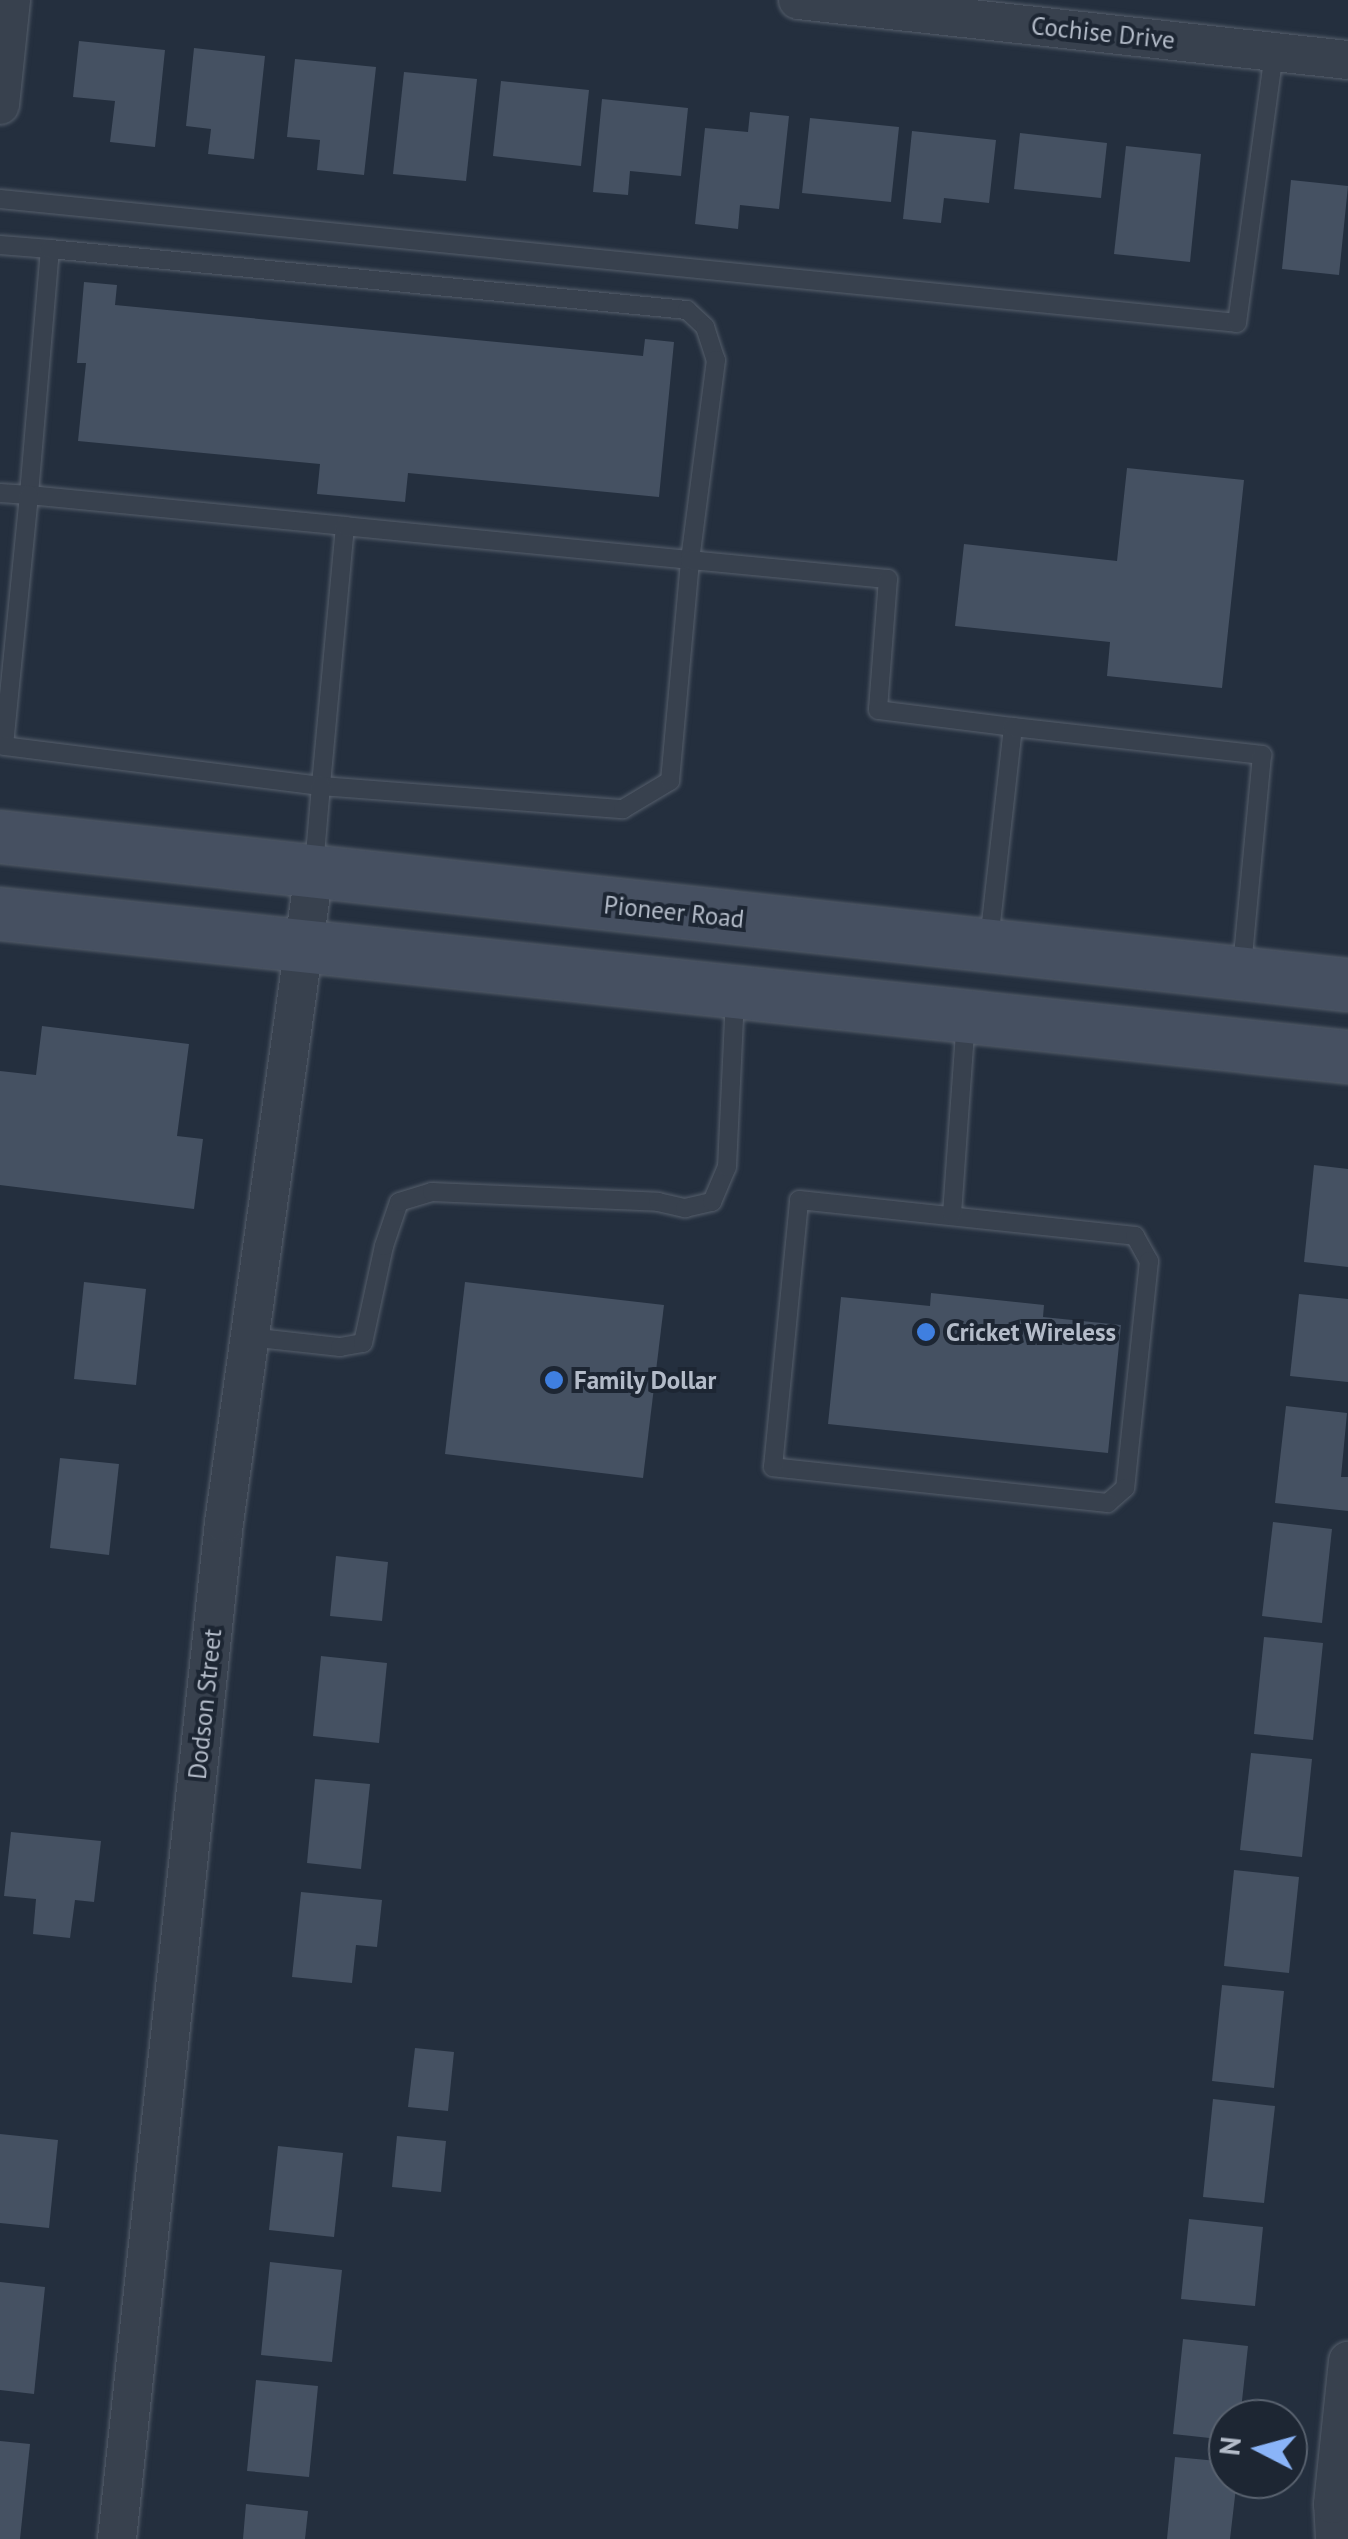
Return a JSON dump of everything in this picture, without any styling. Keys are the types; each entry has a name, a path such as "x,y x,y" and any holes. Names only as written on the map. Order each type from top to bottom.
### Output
{"main road":[{"name":"Pioneer Road","path":"0,837 1348,985"},
{"path":"0,914 1348,1058"},
{"path":"973,1018 988,946"}],"street":[{"path":"0,105 11,0"},
{"name":"Cochise Drive","path":"798,0 1348,60"},
{"name":"Dodson Street","path":"117,2539 222,1543 314,872"},
{"path":"1335,2539 1333,2504 1348,2361"}],"lane":[{"path":"0,199 1237,323 1274,52"},
{"path":"0,245 687,310 706,327 716,360 690,560 670,781 624,810 320,786 4,746 50,250"},
{"path":"0,493 888,579 878,710 1262,756 1241,973"},
{"path":"314,872 345,526"},
{"path":"988,946 1013,727"},
{"path":"248,1337 340,1347 363,1343 384,1246 400,1202 432,1192 658,1202 685,1208 712,1202 727,1166 735,992"},
{"path":"952,1214 973,1018"},
{"path":"799,1200 952,1214 1135,1236 1148,1261 1125,1488 1108,1502 772,1467 799,1200"}],"building":[{"path":"79,41 165,50 155,147 110,142 115,101 73,97"},
{"path":"194,48 265,56 254,159 208,154 211,129 186,126"},
{"path":"295,59 376,67 364,175 317,170 320,140 287,137"},
{"path":"404,72 477,79 466,181 393,174"},
{"path":"501,81 589,90 581,166 493,156"},
{"path":"602,99 688,108 681,176 630,171 628,195 593,192"},
{"path":"750,112 789,116 779,209 740,205 738,229 695,224 705,128 748,132"},
{"path":"810,118 899,127 891,202 802,193"},
{"path":"912,131 996,140 989,203 944,198 941,223 903,219"},
{"path":"1020,133 1107,143 1101,198 1014,189"},
{"path":"1126,146 1201,154 1190,262 1114,254"},
{"path":"1291,180 1348,186 1339,275 1282,269"},
{"path":"84,282 117,285 115,305 643,356 645,339 674,342 659,497 408,473 405,502 317,494 320,464 78,441 86,363 77,363"},
{"path":"1127,468 1244,480 1222,688 1107,676 1110,642 955,626 964,544 1117,561"},
{"path":"42,1026 189,1044 177,1136 203,1139 194,1209 0,1185 0,1071 36,1075"},
{"path":"1314,1165 1348,1169 1348,1267 1304,1262"},
{"path":"84,1282 146,1289 136,1385 74,1379"},
{"name":"Family Dollar","path":"465,1282 664,1305 643,1478 445,1454"},
{"path":"931,1293 1044,1305 1043,1317 1121,1325 1108,1453 828,1424 841,1297 930,1306"},
{"path":"1299,1294 1348,1299 1348,1382 1290,1376"},
{"path":"1286,1406 1347,1413 1341,1477 1348,1477 1348,1511 1275,1503"},
{"path":"60,1458 119,1464 109,1555 50,1548"},
{"path":"1273,1522 1332,1529 1322,1623 1262,1616"},
{"path":"336,1556 388,1562 382,1621 330,1616"},
{"path":"1264,1637 1323,1643 1313,1740 1254,1734"},
{"path":"321,1656 387,1663 379,1743 313,1736"},
{"path":"1251,1753 1312,1759 1302,1857 1240,1850"},
{"path":"315,1779 370,1784 361,1869 307,1863"},
{"path":"11,1832 101,1841 94,1902 75,1900 70,1938 33,1934 36,1899 4,1896"},
{"path":"1234,1870 1299,1877 1289,1973 1224,1966"},
{"path":"301,1892 382,1900 377,1947 356,1945 352,1983 292,1977"},
{"path":"1222,1985 1284,1991 1274,2088 1212,2081"},
{"path":"415,2048 454,2052 448,2111 408,2107"},
{"path":"1213,2099 1275,2106 1264,2203 1203,2197"},
{"path":"0,2134 58,2140 49,2228 0,2223"},
{"path":"397,2136 446,2141 441,2192 392,2187"},
{"path":"278,2146 343,2153 334,2237 269,2230"},
{"path":"1189,2219 1263,2227 1255,2306 1181,2299"},
{"path":"270,2262 342,2270 332,2362 261,2355"},
{"path":"0,2282 45,2287 34,2394 0,2390"},
{"path":"1183,2339 1248,2346 1242,2399 1208,2399 1208,2438 1173,2434"},
{"path":"256,2380 318,2386 309,2477 247,2471"},
{"path":"0,2441 30,2444 20,2539 0,2539"},
{"path":"1175,2457 1208,2460 1208,2499 1235,2499 1230,2539 1167,2539"},
{"path":"246,2504 308,2511 305,2539 243,2539"}],"place":[{"name":"Cricket Wireless","path":"926,1332"},
{"name":"Family Dollar","path":"554,1380"}]}
